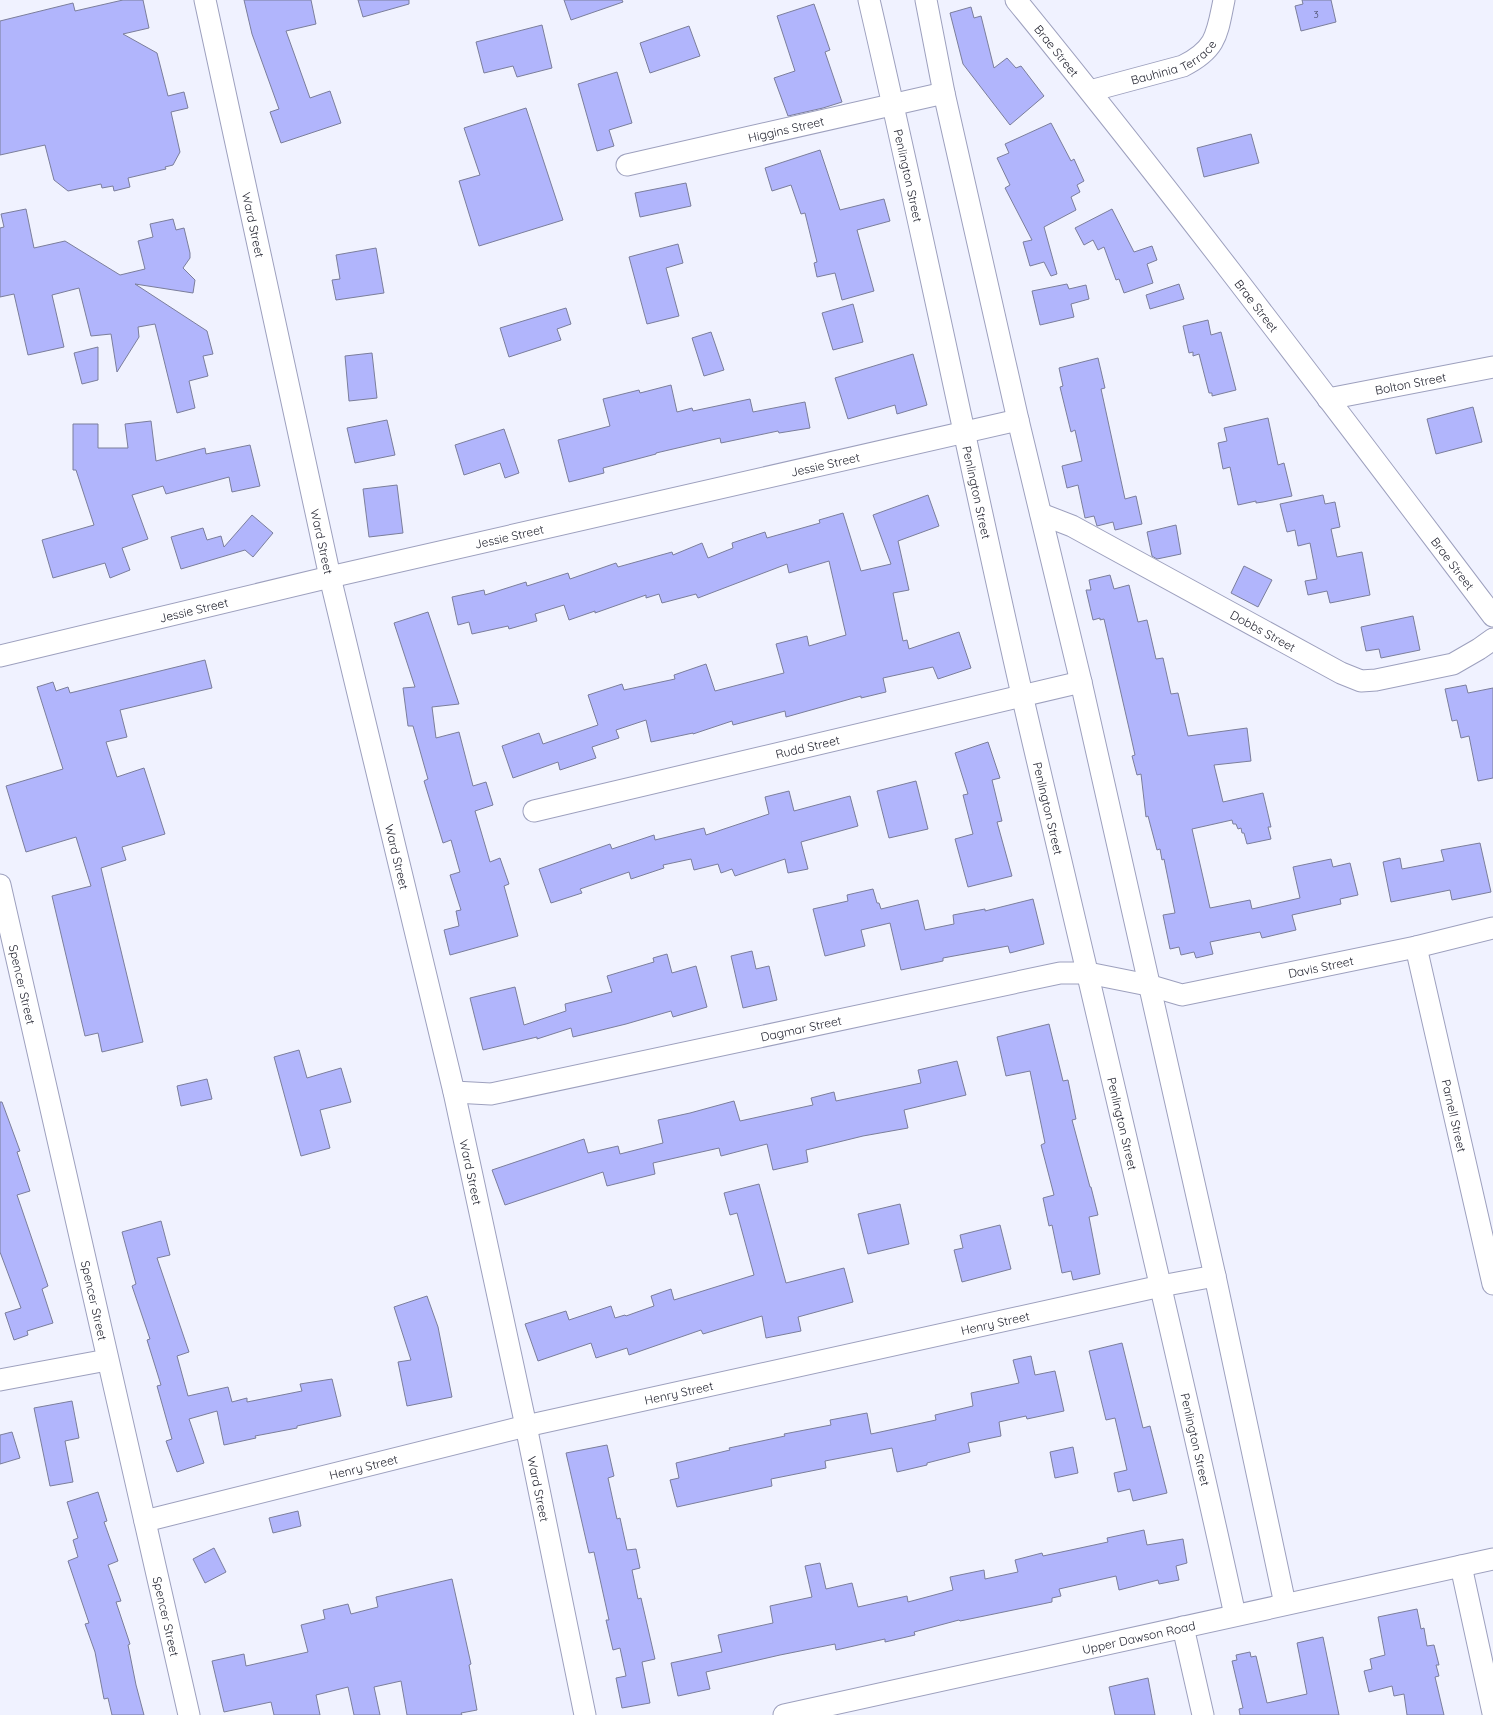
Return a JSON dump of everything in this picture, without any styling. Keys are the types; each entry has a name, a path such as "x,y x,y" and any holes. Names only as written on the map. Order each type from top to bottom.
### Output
{"street":[{"name":"Ward Street","path":"205,0 330,577 454,1092 526,1426 585,1715"},
{"name":"Penlington Street","path":"869,0 894,105 964,432 1023,697 1162,1286 1235,1615"},
{"path":"926,0 944,93 1018,420 1081,682 1148,985 1215,1276 1285,1604"},
{"name":"Brae Street","path":"1016,0 1090,91 1328,399 1493,616"},
{"name":"Bauhinia Terrace","path":"1090,91 1183,66 1193,61 1209,48 1214,41 1218,30 1224,0"},
{"name":"Higgins Street","path":"627,165 944,93"},
{"name":"Bolton Street","path":"1328,399 1493,367"},
{"name":"Jessie Street","path":"0,656 330,577 1018,420"},
{"name":"Dobbs Street","path":"1041,514 1072,526 1341,673 1361,681 1376,680 1453,664 1479,650 1493,639"},
{"name":"Rudd Street","path":"534,811 1023,697 1081,682"},
{"name":"Spencer Street","path":"0,890 188,1715"},
{"name":"Davis Street","path":"1148,985 1182,995 1416,947 1493,928"},
{"name":"Parnell Street","path":"1416,947 1493,1284"},
{"name":"Dagmar Street","path":"454,1092 491,1094 1060,973 1088,973 1148,985"},
{"name":"Henry Street","path":"145,1521 526,1426 1162,1286 1215,1276"},
{"path":"0,1380 107,1360"},
{"name":"Upper Dawson Road","path":"784,1715 851,1708 1183,1627 1493,1559"},
{"path":"1461,1566 1493,1713"},
{"path":"1183,1627 1203,1715"}],"building":[{"path":"123,0 143,0 149,28 123,34 157,53 168,96 184,92 188,108 171,112 180,152 173,165 165,167 166,169 128,178 130,187 114,191 113,186 102,188 101,184 68,191 54,180 45,145 0,155 0,21 73,3 75,11"},
{"path":"244,0 311,0 316,24 286,31 310,98 330,91 341,123 281,143 270,112 279,109 252,34"},
{"path":"358,0 409,0 409,4 363,17"},
{"path":"564,0 622,0 623,2 571,20"},
{"path":"1302,0 1331,0 1336,22 1301,31 1295,6 1303,4"},
{"path":"814,4 830,50 825,52 842,102 788,116 774,78 795,71 777,16"},
{"path":"971,7 974,18 981,16 994,68 1007,58 1016,68 1021,66 1044,96 1010,125 963,64 950,13"},
{"path":"542,25 552,68 517,77 513,66 484,73 476,42"},
{"path":"689,26 700,56 650,73 640,43"},
{"path":"617,72 632,123 609,130 614,146 597,151 578,84"},
{"path":"526,108 563,220 479,246 459,181 480,175 464,128"},
{"path":"1051,123 1071,161 1074,159 1084,181 1077,185 1080,192 1071,197 1076,210 1044,227 1057,274 1051,276 1044,262 1030,266 1023,242 1032,240 1005,188 1010,185 997,158 1009,153 1005,144"},
{"path":"1251,134 1259,163 1204,177 1197,148"},
{"path":"820,150 840,210 884,199 890,221 857,230 874,291 842,300 835,273 817,277 814,263 817,262 805,213 801,214 791,185 772,191 765,168"},
{"path":"686,183 691,206 640,217 635,193"},
{"path":"26,209 34,248 65,241 120,275 145,269 138,241 153,237 150,224 173,219 176,230 184,228 190,258 183,268 195,280 193,293 135,284 207,331 213,354 203,356 208,376 189,381 195,408 177,413 155,324 138,327 139,337 117,372 111,334 91,336 79,288 52,295 64,347 28,355 14,294 0,297 0,228 4,227 1,214"},
{"path":"1112,209 1134,252 1152,246 1157,260 1147,264 1153,283 1124,293 1119,279 1116,280 1104,247 1098,250 1093,240 1084,245 1075,228"},
{"path":"678,244 683,263 666,268 679,316 647,324 629,257"},
{"path":"376,248 384,293 336,300 332,280 340,279 336,255"},
{"path":"1067,284 1069,289 1086,285 1089,299 1071,304 1074,317 1040,325 1032,291"},
{"path":"1179,284 1184,299 1150,309 1146,295"},
{"path":"853,304 863,342 833,350 822,313"},
{"path":"566,308 571,324 557,329 561,340 509,357 500,328"},
{"path":"1208,320 1211,335 1221,332 1236,390 1212,396 1212,393 1209,393 1199,354 1193,356 1193,352 1189,353 1183,326"},
{"path":"711,332 724,370 704,376 692,338"},
{"path":"98,347 98,380 82,384 74,353"},
{"path":"372,353 377,398 349,401 345,356"},
{"path":"913,354 927,405 897,414 895,405 848,419 835,378"},
{"path":"1098,358 1105,388 1101,389 1125,499 1136,496 1142,524 1115,530 1113,522 1097,526 1094,516 1085,518 1078,485 1067,488 1062,466 1082,461 1075,430 1071,432 1060,387 1063,386 1059,368"},
{"path":"671,385 677,412 692,408 693,411 750,399 753,412 805,402 810,428 779,433 778,431 721,443 720,438 656,453 603,468 604,473 569,482 558,440 610,426 603,399 639,390 640,393"},
{"path":"1473,407 1482,442 1436,454 1427,419"},
{"path":"1268,418 1278,465 1284,463 1292,496 1238,505 1230,467 1223,469 1218,443 1227,441 1224,428"},
{"path":"387,420 395,455 355,463 347,428"},
{"path":"151,421 156,461 205,448 206,454 250,445 260,486 232,492 229,477 166,494 163,486 132,495 148,539 122,548 130,570 110,578 105,563 53,578 42,540 94,525 76,470 73,470 73,424 98,424 98,448 128,448 125,424"},
{"path":"504,429 519,473 505,478 500,463 464,475 455,445"},
{"path":"397,485 403,533 369,537 363,489"},
{"path":"928,495 939,526 898,541 909,590 893,593 903,641 907,640 909,649 959,632 971,668 938,679 933,667 883,678 886,692 861,698 861,696 786,717 785,711 733,725 732,721 693,734 651,742 646,720 616,730 619,738 592,747 596,758 560,770 558,762 513,778 502,746 539,733 543,744 598,725 588,695 622,684 624,690 675,679 674,675 706,664 715,691 784,673 776,644 807,636 809,646 846,635 829,561 789,573 787,564 698,598 696,594 662,603 659,594 646,598 646,595 595,613 595,611 569,620 564,605 535,614 537,621 509,629 508,626 472,634 469,622 458,625 452,597 484,590 485,595 526,582 527,586 568,573 570,579 616,563 618,567 672,552 673,555 702,543 708,558 733,548 732,543 765,532 767,538 820,523 819,520 843,513 861,571 891,564 873,515"},
{"path":"1323,495 1325,504 1335,502 1340,527 1331,529 1337,557 1362,552 1370,595 1330,603 1327,591 1308,595 1305,581 1317,579 1310,543 1298,546 1295,530 1287,532 1280,504"},
{"path":"252,515 273,533 253,557 245,550 181,569 171,537 203,528 207,540 221,536 224,547"},
{"path":"1176,525 1181,554 1157,559 1152,556 1147,532"},
{"path":"1244,566 1272,580 1258,607 1231,593"},
{"path":"1110,575 1114,589 1129,585 1138,622 1147,620 1156,659 1163,658 1171,694 1178,693 1188,736 1247,728 1251,761 1214,765 1223,802 1263,793 1271,827 1268,827 1271,839 1247,844 1241,828 1238,829 1236,824 1233,824 1232,820 1192,829 1210,908 1250,900 1252,909 1300,898 1293,867 1331,859 1333,867 1350,863 1358,895 1340,899 1341,904 1292,915 1296,930 1262,938 1260,932 1210,942 1213,954 1196,958 1194,952 1181,955 1179,947 1170,949 1163,915 1175,913 1164,859 1162,860 1160,849 1157,850 1148,816 1146,817 1141,774 1137,775 1132,756 1135,755 1104,619 1100,620 1100,618 1093,620 1086,590 1091,590 1089,580"},
{"path":"428,612 459,704 432,707 436,738 459,732 473,786 486,782 493,805 475,811 490,862 500,858 509,884 504,886 518,936 450,955 444,930 459,926 456,911 461,910 450,875 460,872 451,840 443,843 424,781 428,779 413,726 408,726 403,688 415,687 394,623"},
{"path":"1413,616 1420,650 1381,658 1379,649 1366,651 1361,627"},
{"path":"205,660 212,688 120,710 127,737 106,742 117,777 144,768 165,834 122,847 126,860 101,868 143,1042 102,1052 98,1033 85,1036 52,896 91,886 76,837 26,852 6,786 63,769 37,687 53,682 56,691 68,687 70,693"},
{"path":"1466,685 1468,693 1493,688 1493,778 1478,781 1469,736 1461,738 1457,720 1452,721 1445,689"},
{"path":"988,742 1000,778 992,780 1002,821 997,822 1012,876 968,887 955,839 973,834 963,795 968,794 955,753"},
{"path":"916,781 928,829 889,838 877,791"},
{"path":"789,791 794,811 850,796 858,826 801,842 808,869 788,873 785,859 735,876 732,869 721,873 718,864 694,870 691,859 663,865 664,868 631,879 629,872 580,889 582,893 551,903 539,869 610,844 612,849 654,835 655,840 704,828 706,835 769,814 765,797"},
{"path":"1480,843 1491,892 1452,900 1450,890 1391,902 1383,862 1400,858 1402,869 1444,861 1441,850"},
{"path":"873,889 877,903 879,903 881,909 918,900 925,930 954,924 953,915 985,909 985,911 1033,899 1044,944 1010,953 1008,946 943,958 943,961 901,970 890,923 861,930 865,946 825,956 813,909 848,901 847,895"},
{"path":"752,951 756,969 769,966 777,1000 743,1008 731,956"},
{"path":"667,954 672,973 696,966 707,1007 673,1017 671,1011 573,1037 571,1028 537,1039 537,1037 483,1050 470,998 515,987 524,1025 566,1011 565,1004 612,992 607,976 654,962 653,958"},
{"path":"1049,1024 1063,1081 1068,1080 1076,1119 1072,1120 1098,1215 1089,1217 1100,1274 1073,1280 1071,1271 1062,1273 1052,1225 1049,1226 1043,1198 1054,1195 1041,1145 1045,1143 1030,1071 1006,1076 997,1037"},
{"path":"299,1050 307,1078 341,1068 351,1102 320,1110 330,1148 301,1156 274,1057"},
{"path":"957,1061 966,1095 904,1110 908,1128 863,1136 806,1150 808,1162 773,1170 767,1144 721,1156 719,1148 653,1163 655,1174 607,1186 603,1172 505,1205 492,1170 584,1139 588,1153 618,1146 620,1154 663,1143 658,1120 734,1101 740,1121 813,1105 811,1098 834,1092 836,1101 921,1083 918,1070"},
{"path":"207,1079 212,1099 181,1106 177,1086"},
{"path":"0,1102 2,1102 20,1151 17,1152 30,1191 17,1195 48,1286 42,1289 53,1323 27,1331 28,1335 14,1340 5,1313 21,1308 0,1252"},
{"path":"759,1184 786,1283 844,1268 853,1302 798,1317 801,1331 766,1338 762,1316 703,1334 701,1330 629,1355 627,1348 596,1358 591,1343 538,1361 525,1324 566,1311 569,1320 611,1306 615,1318 626,1316 654,1306 651,1296 671,1289 674,1300 754,1275 737,1213 730,1215 724,1193"},
{"path":"900,1204 909,1244 868,1254 858,1214"},
{"path":"161,1221 170,1255 157,1258 189,1352 177,1356 188,1396 228,1387 232,1402 247,1398 247,1402 302,1391 300,1384 332,1379 341,1416 297,1426 297,1428 255,1436 256,1438 224,1445 217,1411 189,1419 204,1463 177,1472 166,1441 172,1439 157,1386 161,1385 147,1340 150,1339 132,1286 136,1284 122,1232"},
{"path":"1000,1225 1011,1269 962,1282 954,1250 963,1248 960,1235"},
{"path":"427,1296 438,1327 452,1397 407,1406 398,1362 411,1360 394,1307"},
{"path":"1122,1343 1143,1428 1150,1426 1167,1493 1133,1501 1130,1489 1118,1492 1114,1473 1127,1470 1115,1418 1106,1420 1089,1351"},
{"path":"1031,1356 1035,1375 1055,1371 1064,1411 1027,1419 1026,1416 999,1422 1001,1436 968,1443 970,1452 897,1472 892,1448 825,1461 826,1468 771,1479 772,1486 677,1507 670,1480 679,1478 676,1463 730,1450 729,1448 785,1436 784,1434 831,1425 830,1420 867,1413 871,1434 936,1420 935,1415 973,1406 971,1393 1019,1383 1013,1360"},
{"path":"72,1401 79,1438 65,1441 73,1482 50,1486 34,1408"},
{"path":"12,1432 20,1458 0,1464 0,1435"},
{"path":"607,1445 614,1476 608,1478 617,1519 620,1518 627,1550 636,1549 640,1568 632,1570 638,1599 641,1598 655,1659 642,1662 650,1703 622,1708 616,1678 626,1676 620,1648 613,1650 606,1620 609,1620 594,1552 589,1553 566,1453"},
{"path":"1073,1447 1078,1473 1055,1478 1050,1452"},
{"path":"98,1492 107,1521 104,1522 118,1561 108,1565 121,1601 116,1602 130,1644 128,1645 144,1715 112,1715 108,1698 104,1699 95,1652 85,1624 89,1623 68,1561 78,1557 73,1540 78,1538 67,1502"},
{"path":"298,1511 301,1526 273,1533 269,1518"},
{"path":"1144,1530 1147,1545 1183,1539 1187,1563 1176,1566 1179,1580 1159,1584 1158,1580 1119,1590 1116,1576 1059,1589 1061,1596 1052,1598 1052,1602 959,1620 914,1632 915,1635 885,1642 885,1639 836,1650 835,1644 706,1672 710,1689 678,1696 671,1663 722,1652 718,1635 773,1623 770,1606 812,1597 805,1566 820,1563 826,1589 852,1583 858,1607 907,1596 908,1602 953,1590 950,1577 984,1570 985,1579 1018,1572 1015,1560 1042,1553 1043,1556 1108,1542 1107,1538"},
{"path":"214,1548 226,1572 205,1583 193,1559"},
{"path":"452,1579 471,1664 469,1665 477,1710 461,1713 462,1715 407,1715 401,1681 374,1687 380,1715 354,1715 348,1687 316,1695 320,1715 274,1715 271,1702 224,1712 212,1661 244,1654 246,1666 308,1652 301,1625 325,1619 323,1610 348,1604 351,1614 378,1607 376,1597"},
{"path":"1417,1609 1421,1629 1424,1628 1427,1646 1434,1645 1439,1665 1436,1665 1439,1676 1435,1677 1444,1715 1407,1715 1404,1694 1394,1696 1392,1686 1369,1692 1364,1671 1372,1669 1370,1659 1385,1655 1378,1617"},
{"path":"1323,1637 1339,1715 1240,1715 1239,1709 1243,1708 1232,1661 1237,1660 1236,1655 1250,1652 1251,1657 1256,1656 1267,1703 1307,1694 1297,1643"},
{"path":"1148,1678 1155,1715 1115,1715 1109,1687"}]}
